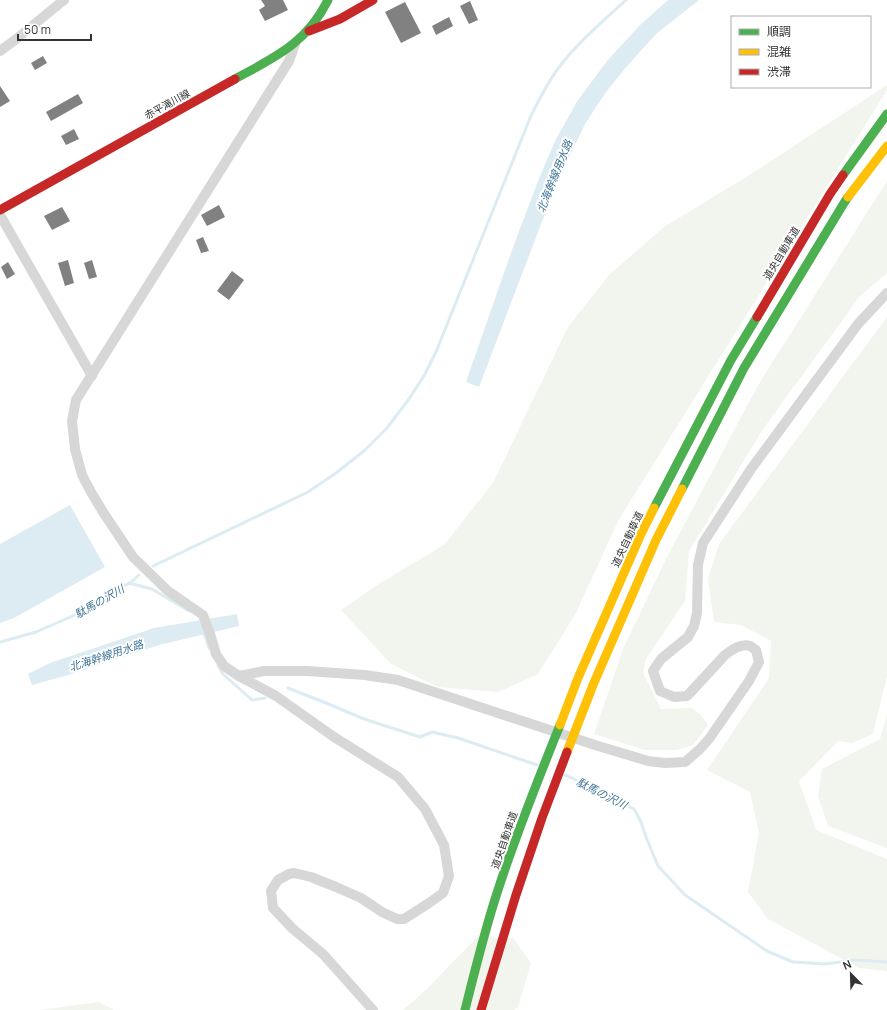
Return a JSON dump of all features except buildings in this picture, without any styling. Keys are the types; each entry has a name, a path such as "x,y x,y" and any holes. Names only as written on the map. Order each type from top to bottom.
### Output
{"main road":[{"name":"赤平滝川線","path":"0,210 271,59 295,44 317,21 328,0"},
{"path":"307,32 340,19 373,0"},
{"name":"道央自動車道","path":"465,1010 498,890 526,811 578,678 641,534 731,360 830,194 887,114"},
{"path":"481,1010 516,895 542,818 593,685 656,540 744,368 844,203 887,146"}],"street":[{"path":"0,50 15,40 64,0"},
{"path":"295,44 290,61 76,400 72,421 75,449 82,475 103,512 133,557 168,591 203,615 216,654 224,666 276,696 334,737 398,777 425,809 444,845 449,876 443,893 404,919 382,912 361,898 336,886 311,877 294,873 278,880 271,891 273,908 293,929 323,954 373,1010"},
{"path":"0,216 92,376"},
{"path":"239,676 264,671 307,671 365,675 398,680 648,761 665,763 685,762 700,749 708,739 749,681 758,662 756,650 749,646 741,646 725,655 687,696 674,697 660,691 653,671 661,659 688,637 694,626 697,613 698,565 703,543 751,469 858,324 887,293"}],"shaded area":[{"path":"887,85 887,90 619,519 576,613 538,674 499,692 438,687 391,664 341,610 377,585 444,545 493,483 568,327 609,275 664,227 756,171"},
{"path":"887,181 887,273 860,296 763,429 689,551 685,601 646,659 643,673 661,709 692,708 701,715 708,725 693,745 677,750 645,750 594,734 623,649 665,561 757,387"},
{"path":"887,317 887,676 873,734 852,743 838,741 799,781 816,830 887,859 887,971 859,968 768,919 748,892 759,833 750,792 707,770 769,678 771,641 741,625 714,622 708,578 719,544"},
{"path":"887,714 887,848 828,826 818,796 822,769 880,739"},
{"path":"477,937 513,938 531,963 518,1007 514,1010 403,1010 427,989"},
{"path":"99,1002 114,1010 40,1010"}],"water":[{"name":"北海幹線用水路","path":"668,0 699,0 657,33 606,92 585,124 546,211 479,387 466,382 512,250 540,176 556,139 578,100 607,61 640,25"},
{"path":"70,505 105,567 14,618 0,623 0,544"},
{"name":"北海幹線用水路","path":"237,614 239,626 159,645 68,675 32,685 28,674 50,663 154,628"}],"waterway":[{"path":"153,566 308,492 336,473 364,451 387,428 409,399 425,374 436,352 530,118 546,88 564,60 572,51 626,0"},
{"path":"130,583 139,575"},
{"name":"駄馬の沢川","path":"0,642 36,632 84,611 129,583 152,589 189,611"},
{"name":"駄馬の沢川","path":"203,630 209,648"},
{"name":"駄馬の沢川","path":"218,665 223,674 252,700 265,698"},
{"name":"駄馬の沢川","path":"288,688 364,719 420,737 432,732 458,738 537,765"},
{"name":"駄馬の沢川","path":"565,775 634,809 641,822 658,866 685,895 767,951 793,962 825,964 855,960 887,962"}],"traffic: fast":[{"path":"235,79 276,56 299,39 310,28 328,0"},
{"path":"843,175 887,114"},
{"path":"682,489 744,368 848,197"},
{"path":"654,508 731,360 757,317"},
{"path":"465,1010 493,905 528,807 560,725"}],"traffic: slow":[{"path":"848,197 887,146"},
{"path":"567,752 593,685 656,540 682,489"},
{"path":"560,725 578,678 641,534 654,508"}],"traffic: jam":[{"path":"309,31 340,19 373,0"},
{"path":"0,210 235,79"},
{"path":"757,317 830,194 843,175"},
{"path":"481,1010 516,895 542,818 567,752"}]}
